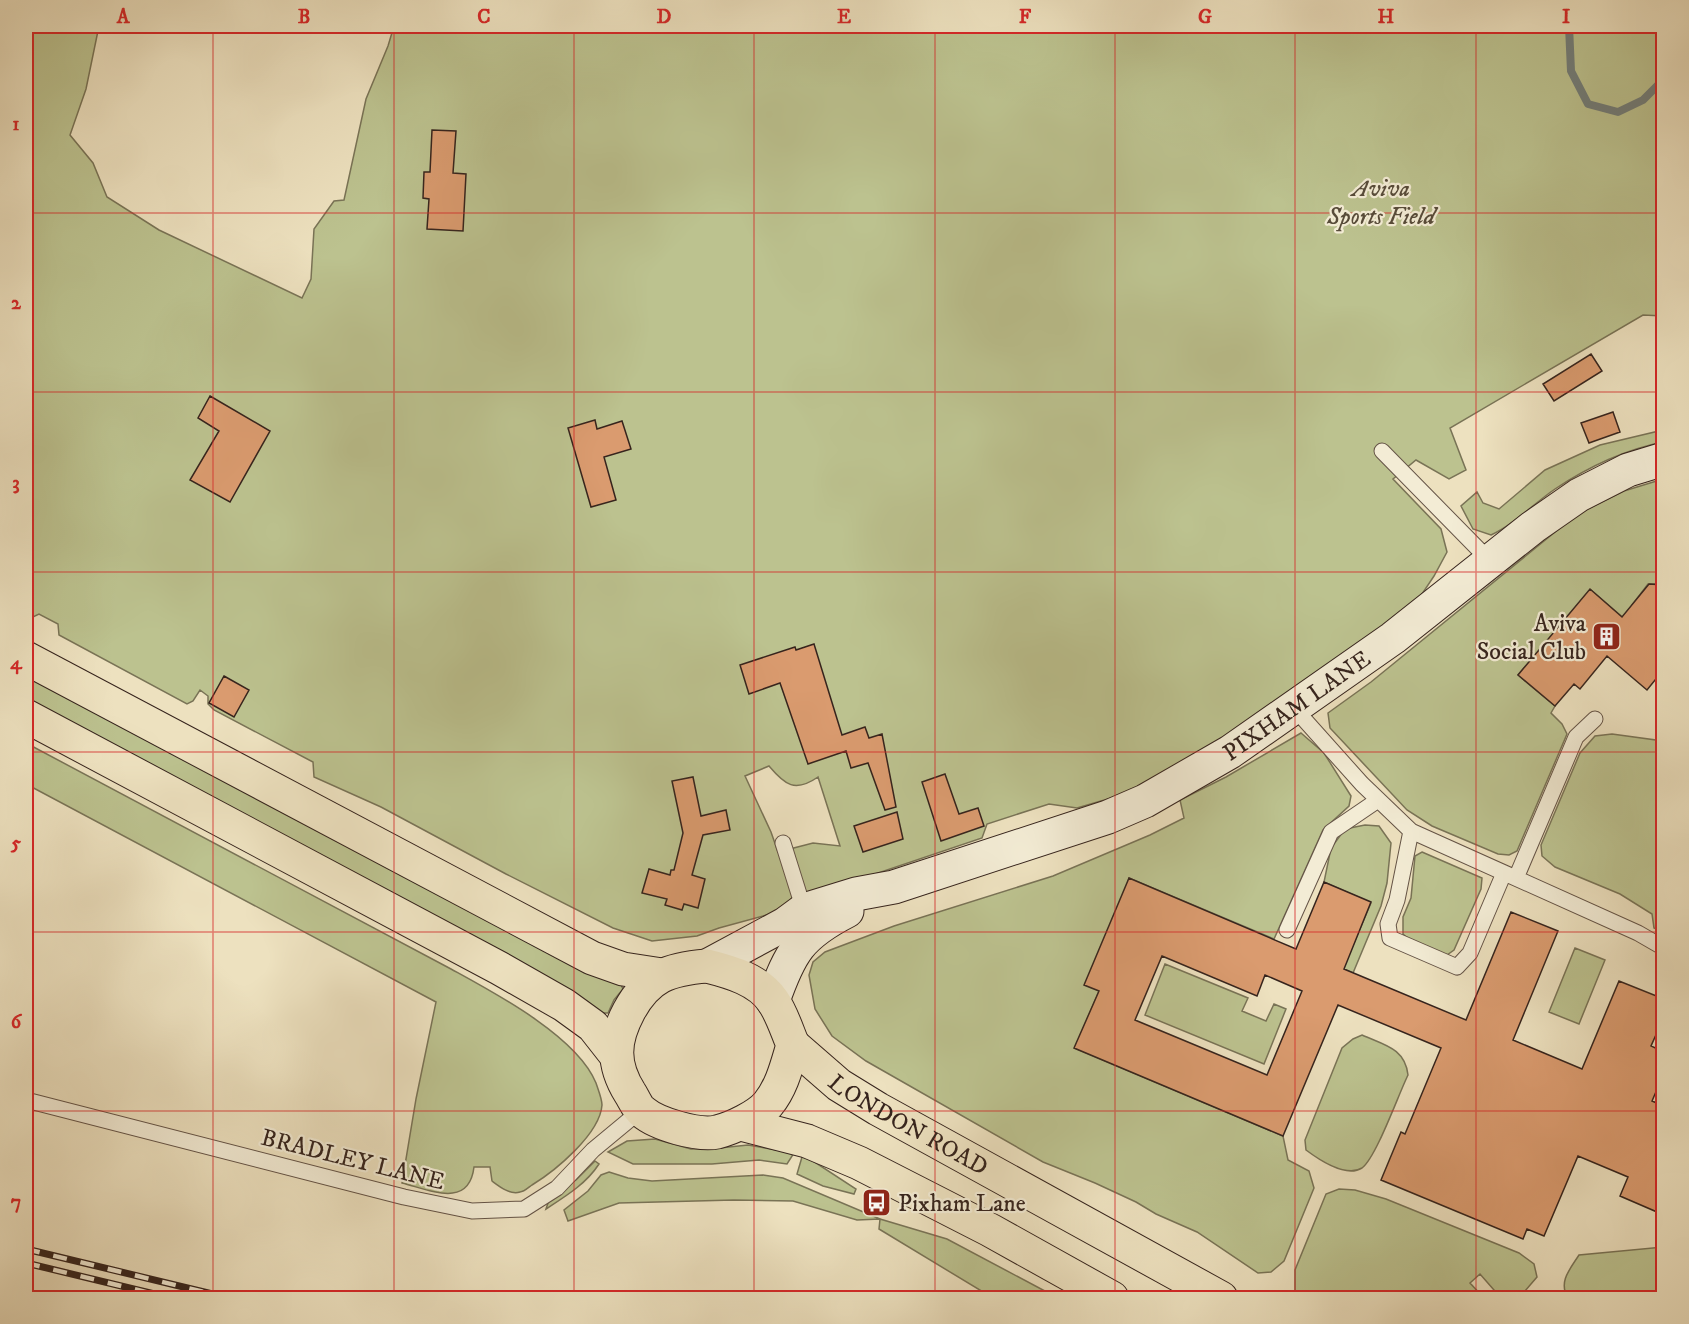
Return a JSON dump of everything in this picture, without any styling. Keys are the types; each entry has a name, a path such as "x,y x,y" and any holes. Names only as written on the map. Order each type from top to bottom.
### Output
{"highway":[{"path":"26,658 592,958 623,969 662,975"},
{"path":"26,716 479,957 555,1000 593,1026 615,1054"},
{"path":"708,966 733,972 756,985 773,1000 793,1045 784,1077 768,1104 741,1124 714,1133 659,1123 640,1111 626,1086 618,1069 615,1054 623,1022 636,999 662,975 679,969 708,966"},
{"name":"LONDON ROAD","path":"793,1045 839,1085 878,1109 1221,1299"},
{"path":"741,1124 807,1141 859,1163 990,1230 1112,1299"}],"main road":[{"name":"PIXHAM LANE","path":"708,966 785,924 804,910 856,894 894,887 1108,817 1145,801 1230,752 1393,639 1533,527 1579,495 1628,470 1664,459"},
{"name":"PIXHAM LANE","path":"773,1000 785,967 794,951 812,932 894,887"}],"lane":[{"path":"1382,451 1491,562"},
{"path":"1294,708 1378,800 1411,831 1638,933 1664,948"},
{"path":"1411,831 1397,900 1388,924 1390,938 1457,967 1470,953 1510,876 1576,737 1595,719"},
{"path":"1287,930 1331,832 1378,800"},
{"path":"783,843 804,910"},
{"name":"BRADLEY LANE","path":"26,1100 404,1197 472,1211 524,1209 557,1188 593,1150 640,1111"}],"green space":[{"name":"Aviva Sports Field","path":"26,26 99,26 86,89 70,135 93,163 107,197 159,230 302,298 311,279 314,229 334,201 344,200 366,99 394,26 1663,26 1663,316 1643,315 1450,428 1466,470 1449,479 1416,460 1393,479 1441,529 1447,552 1420,597 1315,682 1243,727 1125,794 1077,808 1049,804 987,824 982,838 816,894 805,892 791,899 785,910 697,936 652,941 613,928 381,807 314,777 313,762 214,710 208,704 208,696 200,690 193,701 187,704 59,635 58,624 39,614 33,617 26,614","holes":["769,766 780,778 791,785 803,785 818,777 840,846 813,843 778,852 745,776"]},
{"path":"1663,430 1663,442 1620,455 1580,473 1491,535 1473,529 1461,506 1477,492 1483,503 1499,509 1545,470 1600,445"},
{"path":"1663,479 1663,578 1658,584 1648,584 1632,605 1633,614 1627,621 1591,590 1518,675 1555,706 1551,713 1562,724 1567,734 1517,851 1509,855 1498,854 1432,826 1407,810 1330,728 1328,713 1371,682 1576,515 1624,491"},
{"path":"26,673 621,985 623,989 614,1000 608,1013 602,1013 26,702"},
{"path":"1301,733 1324,753 1351,796 1349,806 1323,830 1274,939 1129,878 1099,991 1075,1048 1283,1136 1288,1160 1309,1171 1314,1188 1284,1261 1271,1272 1258,1273 1197,1232 1095,1183 1043,1162 866,1061 832,1036 815,1009 809,975 813,962 825,952 894,926 1053,876 1150,835 1184,818 1180,800 1226,777"},
{"path":"1612,734 1663,741 1663,932 1654,928 1652,914 1620,894 1555,867 1542,856 1541,845 1580,753 1595,736"},
{"path":"26,743 451,969 532,1017 571,1049 586,1066 596,1083 602,1105 593,1128 564,1161 522,1192 509,1191 492,1181 490,1167 474,1167 471,1180 465,1188 456,1192 436,1192 402,1183 436,1002 26,784"},
{"path":"1365,825 1379,826 1391,843 1387,883 1381,906 1353,973 1343,969 1371,903 1324,882 1331,848 1345,829"},
{"path":"1422,852 1482,878 1481,889 1454,950 1447,955 1412,942 1403,934 1403,917 1411,898 1415,856"},
{"path":"1575,948 1605,960 1579,1024 1549,1012"},
{"path":"1165,964 1248,998 1242,1011 1266,1021 1274,1004 1286,1009 1264,1064 1145,1015"},
{"path":"1362,1035 1398,1053 1403,1059 1408,1075 1368,1162 1362,1168 1348,1171 1332,1166 1311,1154 1306,1150 1305,1140 1342,1048"},
{"path":"655,1139 691,1149 748,1145 794,1153 787,1164 759,1160 712,1164 633,1164 608,1152 627,1141"},
{"path":"802,1157 810,1159 856,1189 854,1194 823,1186 797,1174"},
{"path":"595,1161 599,1164 588,1178 546,1209 550,1197 576,1180"},
{"path":"609,1172 628,1178 652,1181 763,1175 783,1178 880,1219 857,1220 793,1201 734,1200 619,1203 568,1221 564,1210 588,1191 601,1175"},
{"path":"1339,1189 1355,1190 1386,1199 1519,1253 1534,1264 1537,1277 1519,1298 1501,1298 1480,1274 1470,1283 1484,1298 1299,1298 1295,1291 1295,1270 1326,1194"},
{"path":"880,1219 947,1239 1058,1298 993,1298 879,1229"},
{"path":"1663,1247 1663,1298 1568,1298 1565,1292 1565,1281 1579,1255"}],"building":[{"path":"432,130 456,131 453,173 466,174 463,231 427,229 429,199 423,198 424,172 430,172"},
{"path":"1591,354 1602,371 1554,401 1543,384"},
{"path":"210,396 270,431 230,502 190,480 219,431 198,418"},
{"path":"1613,412 1620,432 1589,443 1581,423"},
{"path":"595,420 597,429 622,421 631,449 604,457 616,500 591,507 568,428"},
{"name":"Aviva Social Club","path":"1649,584 1664,585 1664,669 1647,690 1607,656 1580,689 1574,684 1555,706 1518,675 1590,589 1622,617"},
{"path":"814,644 842,735 865,727 869,738 882,734 896,807 885,810 868,763 851,768 846,751 808,764 780,683 749,694 740,665 795,647 796,650"},
{"path":"224,676 249,690 234,717 209,703"},
{"path":"945,774 959,814 978,808 984,826 941,841 922,782"},
{"path":"693,777 701,816 726,810 730,830 703,835 692,875 705,879 698,908 684,904 682,910 665,905 667,899 642,893 649,869 670,875 671,870 674,870 683,833 672,781"},
{"path":"897,812 903,839 863,852 854,826"},
{"path":"1129,878 1296,949 1324,882 1371,902 1344,969 1466,1020 1511,912 1558,931 1513,1040 1582,1069 1619,981 1664,999 1664,1017 1651,1046 1664,1052 1664,1073 1652,1101 1664,1106 1664,1215 1620,1196 1628,1177 1578,1156 1544,1236 1527,1229 1523,1239 1381,1180 1401,1132 1405,1134 1441,1048 1338,1005 1283,1136 1074,1048 1099,991 1084,985","holes":["1162,956 1257,996 1265,975 1302,991 1267,1075 1135,1020"]}],"waterway":[{"path":"1569,26 1571,71 1588,104 1618,112 1643,100 1664,79"}],"railway":[{"path":"26,1249 229,1298"},
{"path":"26,1263 171,1298"}],"place":[{"name":"Aviva Social Club","path":"1607,637"},
{"name":"Pixham Lane","path":"877,1203"}]}
